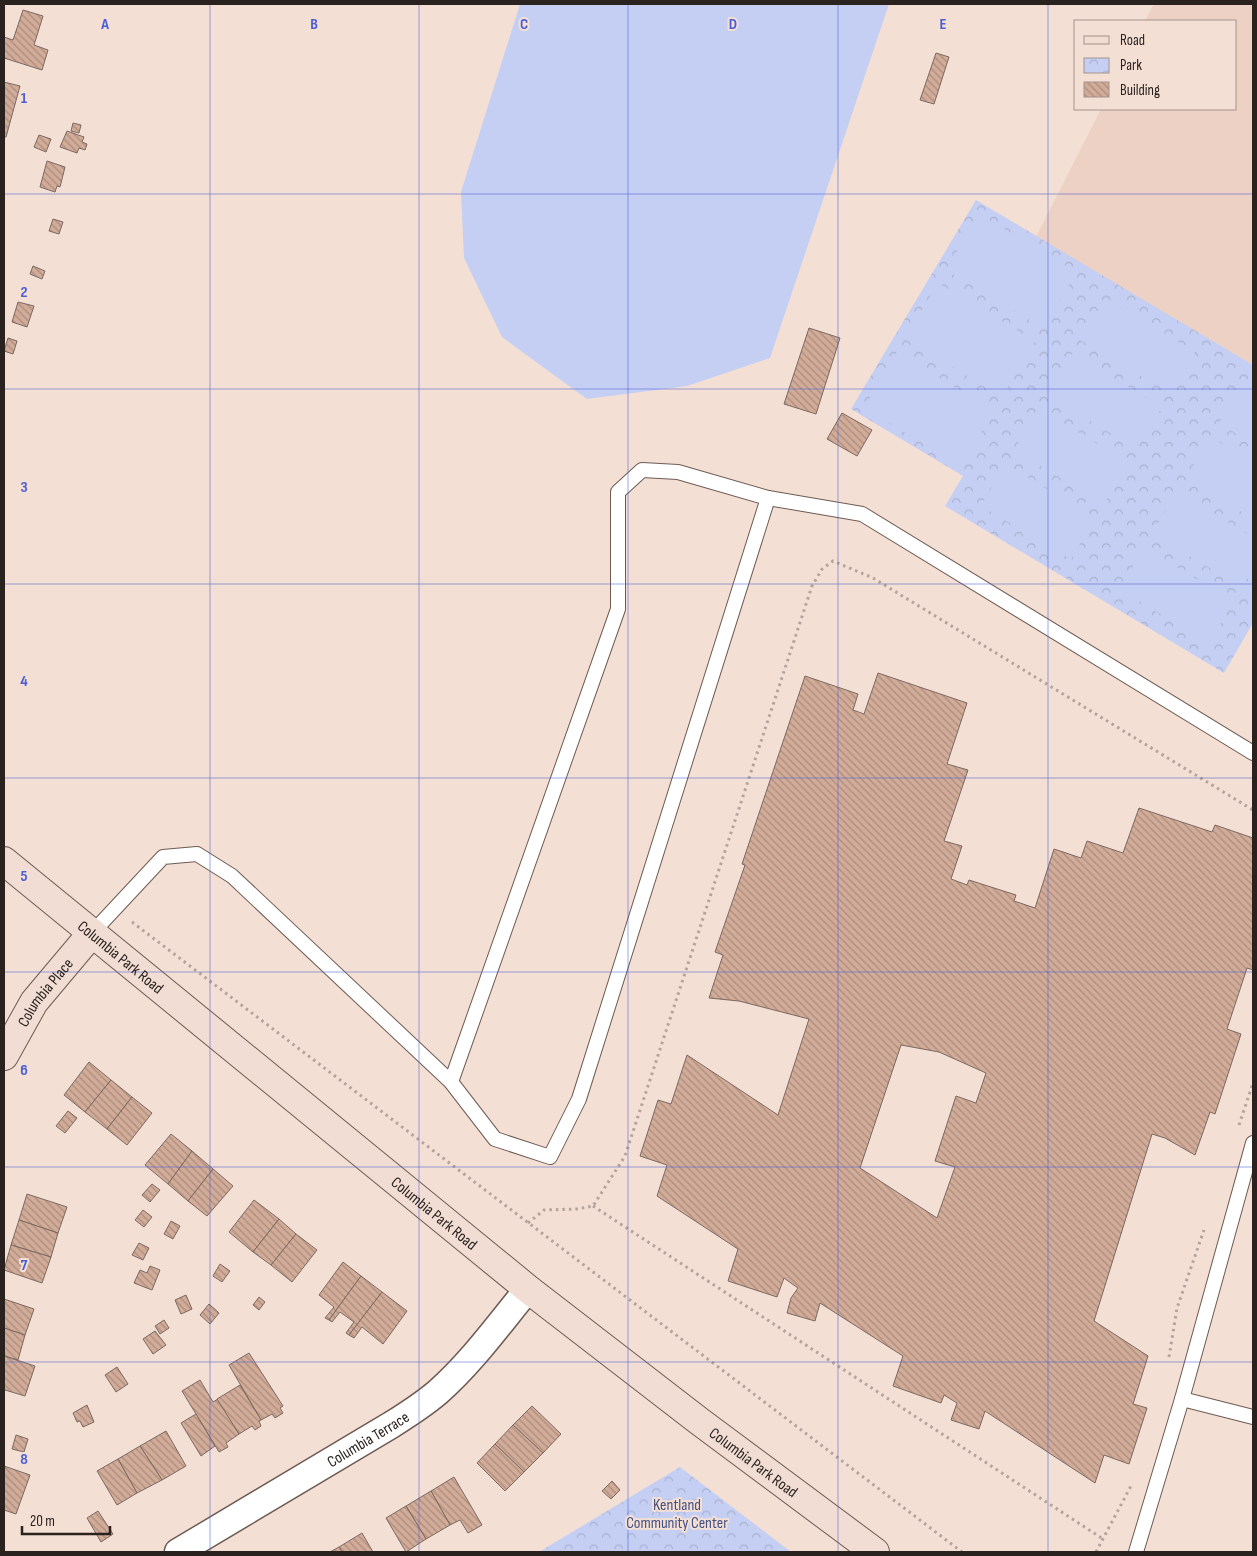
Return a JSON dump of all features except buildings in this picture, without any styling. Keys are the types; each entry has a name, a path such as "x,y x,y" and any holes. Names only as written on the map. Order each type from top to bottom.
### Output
{"street":[{"name":"Columbia Park Road","path":"4,861 528,1289 875,1552"},
{"name":"Columbia Place","path":"4,1056 34,1002 92,933"},
{"name":"Columbia Terrace","path":"178,1552 421,1406 439,1391 476,1353 528,1289"}],"lane":[{"path":"451,1082 618,609 618,492 642,470 678,472 768,498 862,514 1253,753"},
{"path":"92,933 164,857 197,854 232,876 451,1082 495,1139 550,1157 579,1099 768,498"},
{"path":"1136,1552 1182,1399 1253,1143"},
{"path":"1182,1399 1253,1417"}],"path":[{"path":"593,1206 625,1156 812,586 822,569 834,561 873,578 1253,810"},
{"path":"115,909 962,1552"},
{"path":"528,1223 544,1210 577,1209 593,1206 1103,1539"}],"shaded area":[{"path":"1154,4 1253,4 1253,365 1036,237 1100,110 1237,110 1237,20 1146,20"}],"green space":[{"path":"520,4 889,4 770,358 687,386 587,399 502,337 464,258 461,192"},
{"path":"976,200 1253,365 1253,623 1224,673 945,506 963,476 851,409"},
{"path":"979,214 1077,272 1043,328 946,270"},
{"path":"938,283 1035,341 1002,397 905,339"},
{"path":"1105,298 1195,352 1170,393 1080,340"},
{"path":"897,352 994,411 961,466 864,408"},
{"path":"1072,354 1162,407 1137,449 1047,395"},
{"path":"1244,382 1253,387 1253,444 1219,423"},
{"path":"1038,409 1128,462 1104,504 1014,450"},
{"path":"1210,437 1253,462 1253,519 1186,478"},
{"path":"1005,464 1095,518 1071,559 981,506"},
{"path":"1177,492 1253,537 1253,569 1242,587 1152,534"},
{"path":"1144,548 1234,601 1209,643 1119,589"},
{"name":"Kentland Community Center","path":"680,1467 791,1552 539,1552"}]}
